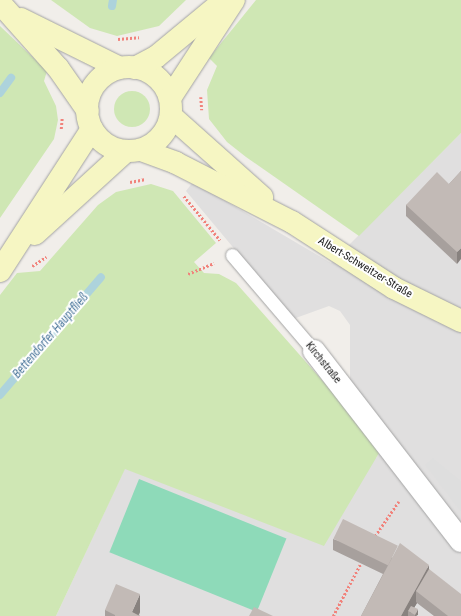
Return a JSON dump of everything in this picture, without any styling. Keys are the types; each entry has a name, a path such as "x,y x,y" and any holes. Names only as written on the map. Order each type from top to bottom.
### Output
{"main road":[{"path":"4,265 90,120 89,97 96,84 127,68 156,57 225,0"},
{"path":"4,265 84,186 133,151 164,134 170,107 234,0"},
{"path":"5,8 127,68 154,75 170,107"},
{"path":"5,8 74,87 90,120 108,146 133,151"},
{"name":"Albert-Schweitzer-Straße","path":"170,107 292,222"},
{"name":"Albert-Schweitzer-Straße","path":"133,151 176,163 292,222 394,288 461,321"}],"street":[{"name":"Kirchstraße","path":"314,351 414,478 461,541"}],"lane":[{"name":"Kirchstraße","path":"232,255 314,351"}],"path":[{"path":"115,39 144,36"},
{"path":"61,134 62,114"},
{"path":"180,191 232,255 188,274"},
{"path":"370,543 414,478"},
{"path":"333,616 361,563"}],"shaded area":[{"path":"461,133 461,616 56,616 125,468 140,472 376,458 391,432 350,385 350,325 340,311 329,306 293,319 186,191 193,182 331,263"},
{"path":"433,458 461,481 461,512 425,465"}],"green space":[{"path":"51,0 186,0 159,26 117,36 90,28"},
{"path":"256,0 461,0 461,133 359,236 246,157 227,142 209,119 207,90 217,66 209,58"},
{"path":"0,26 47,71 44,81 56,106 58,120 54,139 0,218"},
{"path":"136,91 145,96 149,102 149,116 145,122 136,127 128,127 119,122 115,116 114,105 119,96 125,92"},
{"path":"151,184 173,191 216,243 194,262 204,273 219,274 236,283 382,448 324,546 125,469 56,616 0,616 0,295 17,273 40,271 98,205 116,192"},
{"path":"139,479 286,539 257,612 109,552"}],"building":[{"path":"461,171 461,248 457,252 406,205 437,172 449,184"},
{"path":"343,519 398,546 388,566 333,539"},
{"path":"400,543 429,565 401,616 361,616"},
{"path":"429,569 461,594 461,616 448,616 416,591"},
{"path":"116,584 140,594 132,612 140,616 115,616 105,610"},
{"path":"411,606 418,609 415,615 408,611"},
{"path":"254,607 273,616 249,616"}],"waterway":[{"name":"Bettendorfer Hauptfließ","path":"112,6 113,0"},
{"path":"0,93 11,78"},
{"name":"Bettendorfer Hauptfließ","path":"0,395 101,277"}]}
